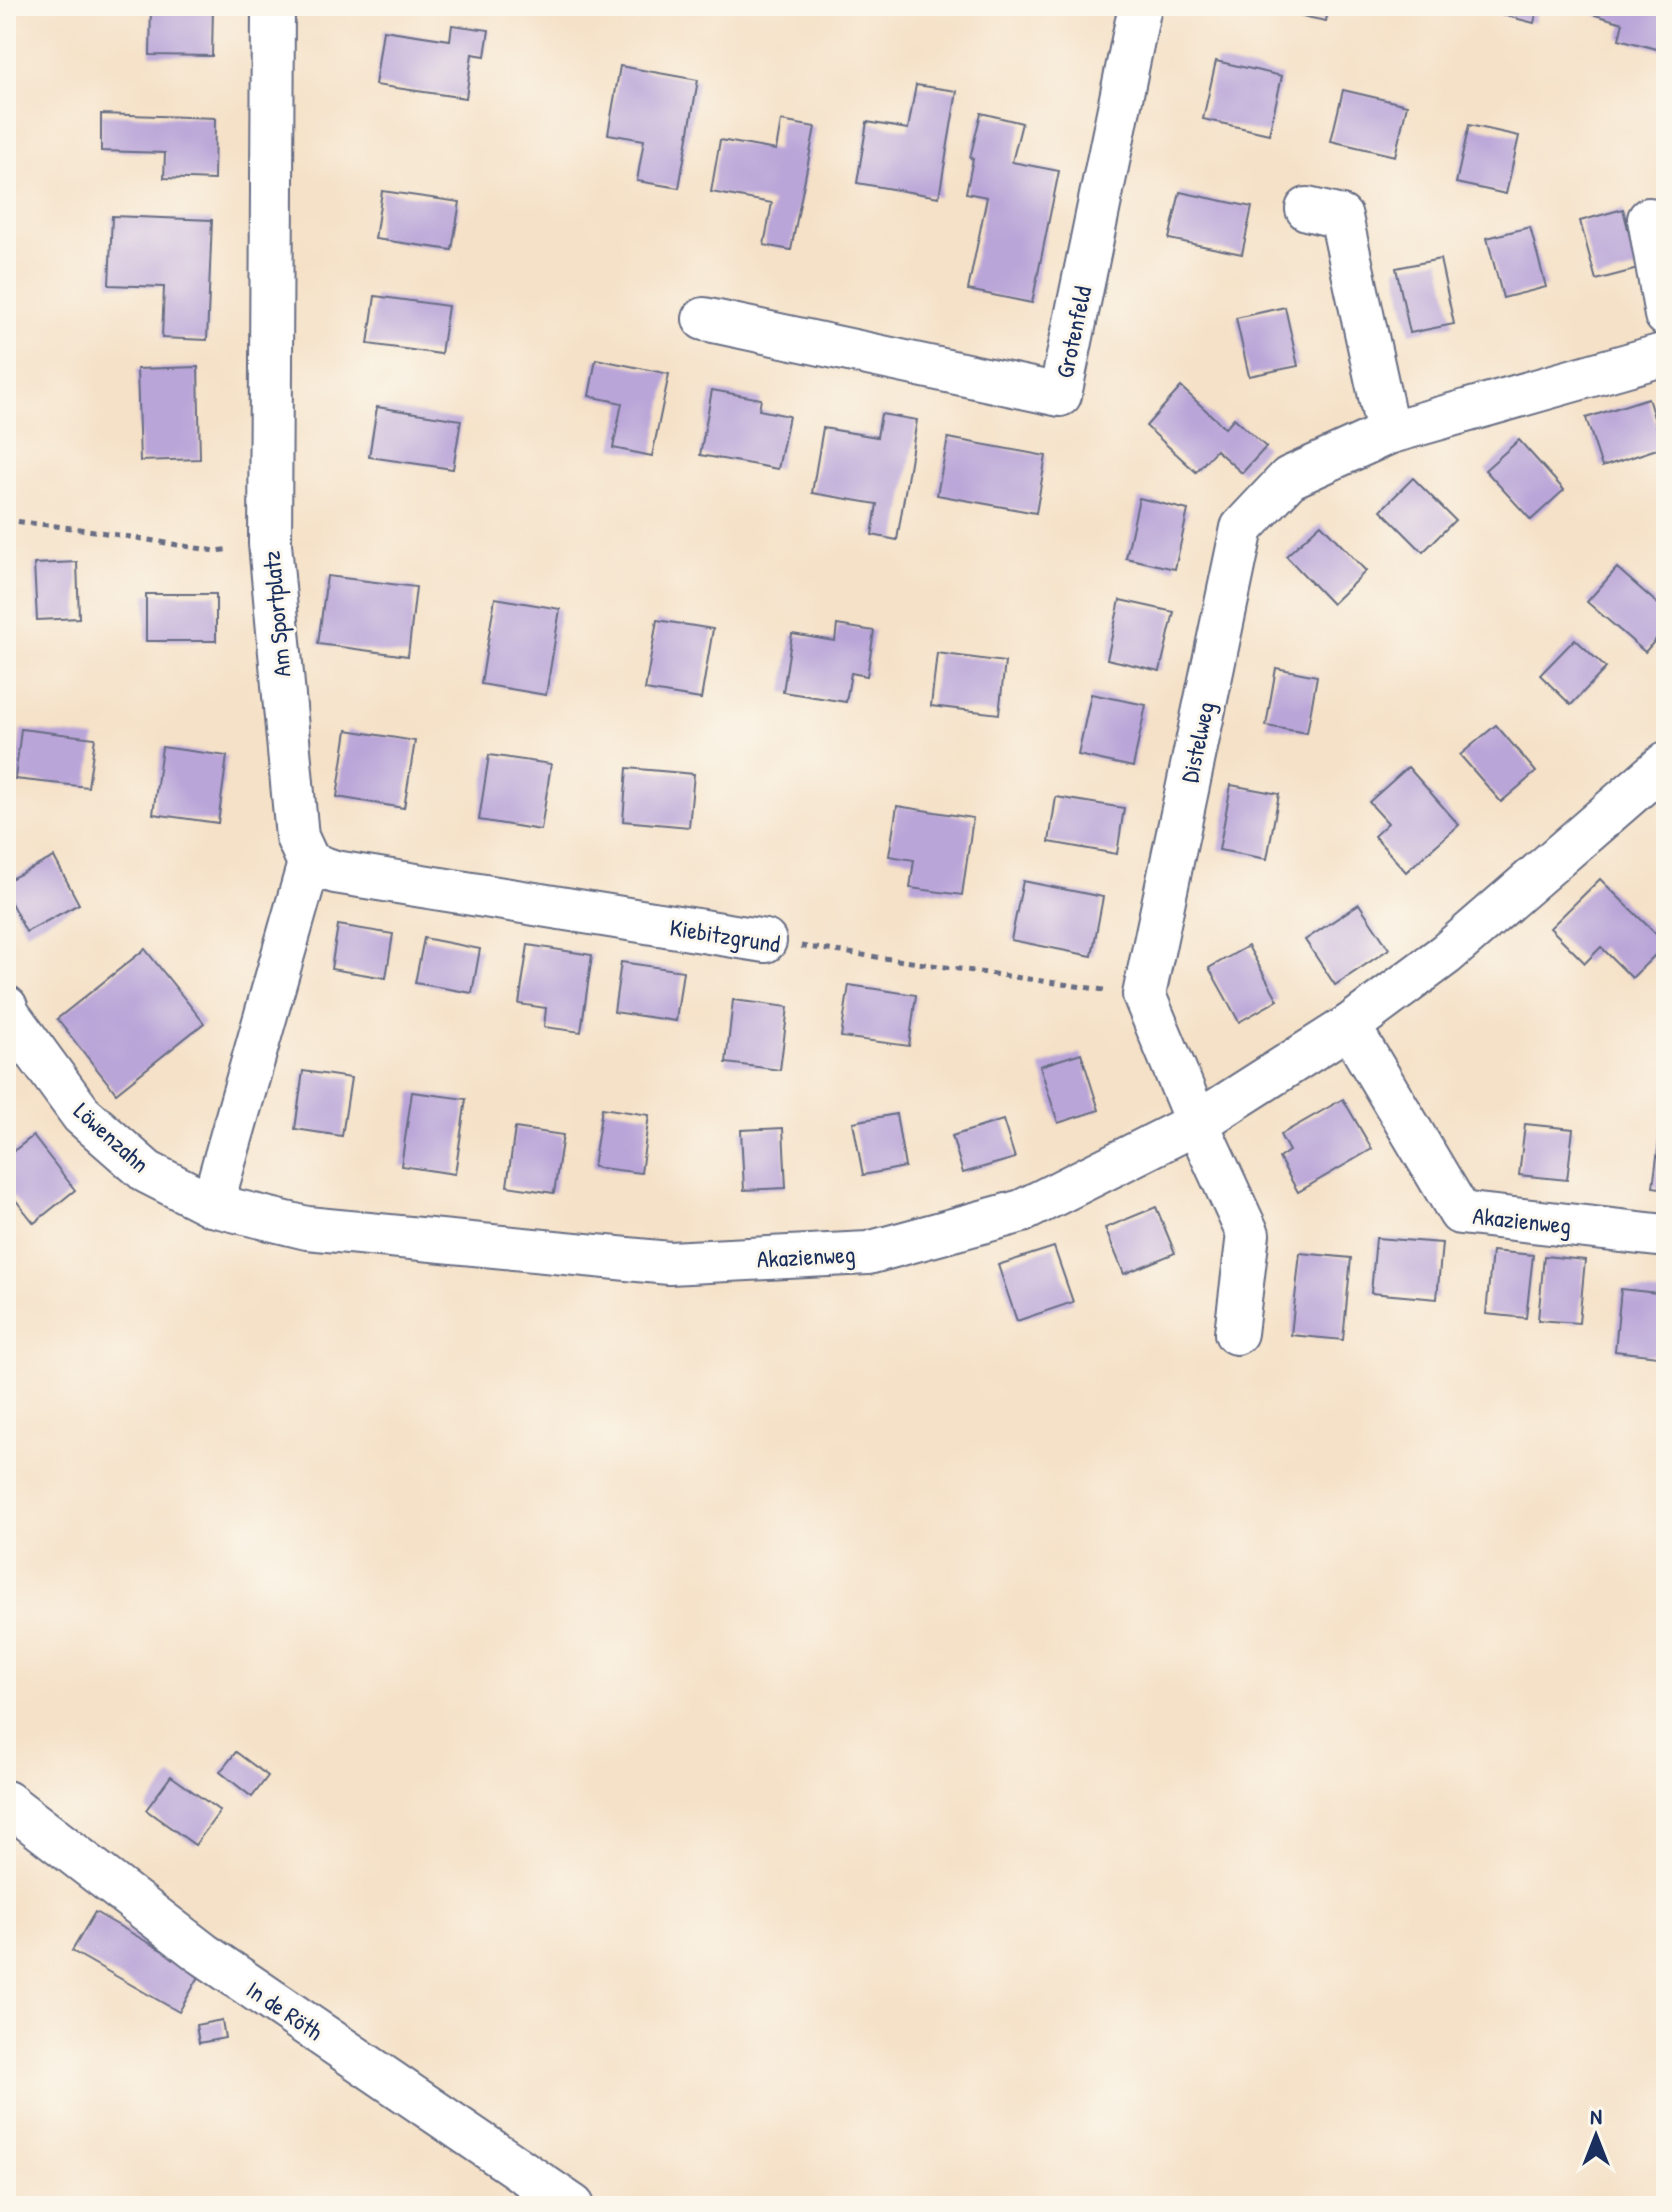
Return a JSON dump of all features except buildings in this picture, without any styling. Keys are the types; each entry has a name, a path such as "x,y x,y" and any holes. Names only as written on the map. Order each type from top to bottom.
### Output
{"street":[{"name":"Am Sportplatz","path":"273,6 270,544 297,837 309,863"},
{"name":"Grotenfeld","path":"704,319 1060,395 1140,6"},
{"path":"1342,217 1388,433"},
{"path":"1649,219 1666,315"},
{"name":"Distelweg","path":"1144,995 1242,528 1289,478 1388,433 1666,354"},
{"name":"Akazienweg","path":"212,1205 307,1228 669,1263 868,1253 1022,1211 1197,1123 1349,1026 1446,954 1666,763"},
{"path":"212,1205 309,863"},
{"name":"Kiebitzgrund","path":"309,863 335,872 765,941"},
{"path":"1144,995 1197,1123 1248,1234 1236,1333"},
{"name":"Löwenzahn","path":"6,1007 82,1115 147,1172 212,1205"},
{"name":"Akazienweg","path":"1349,1026 1460,1213 1657,1235"},
{"name":"In de Röth","path":"6,1802 202,1953 573,2206"}],"path":[{"path":"6,520 215,551 270,544"},
{"name":"Kiebitzgrund","path":"765,941 1144,995"}]}
